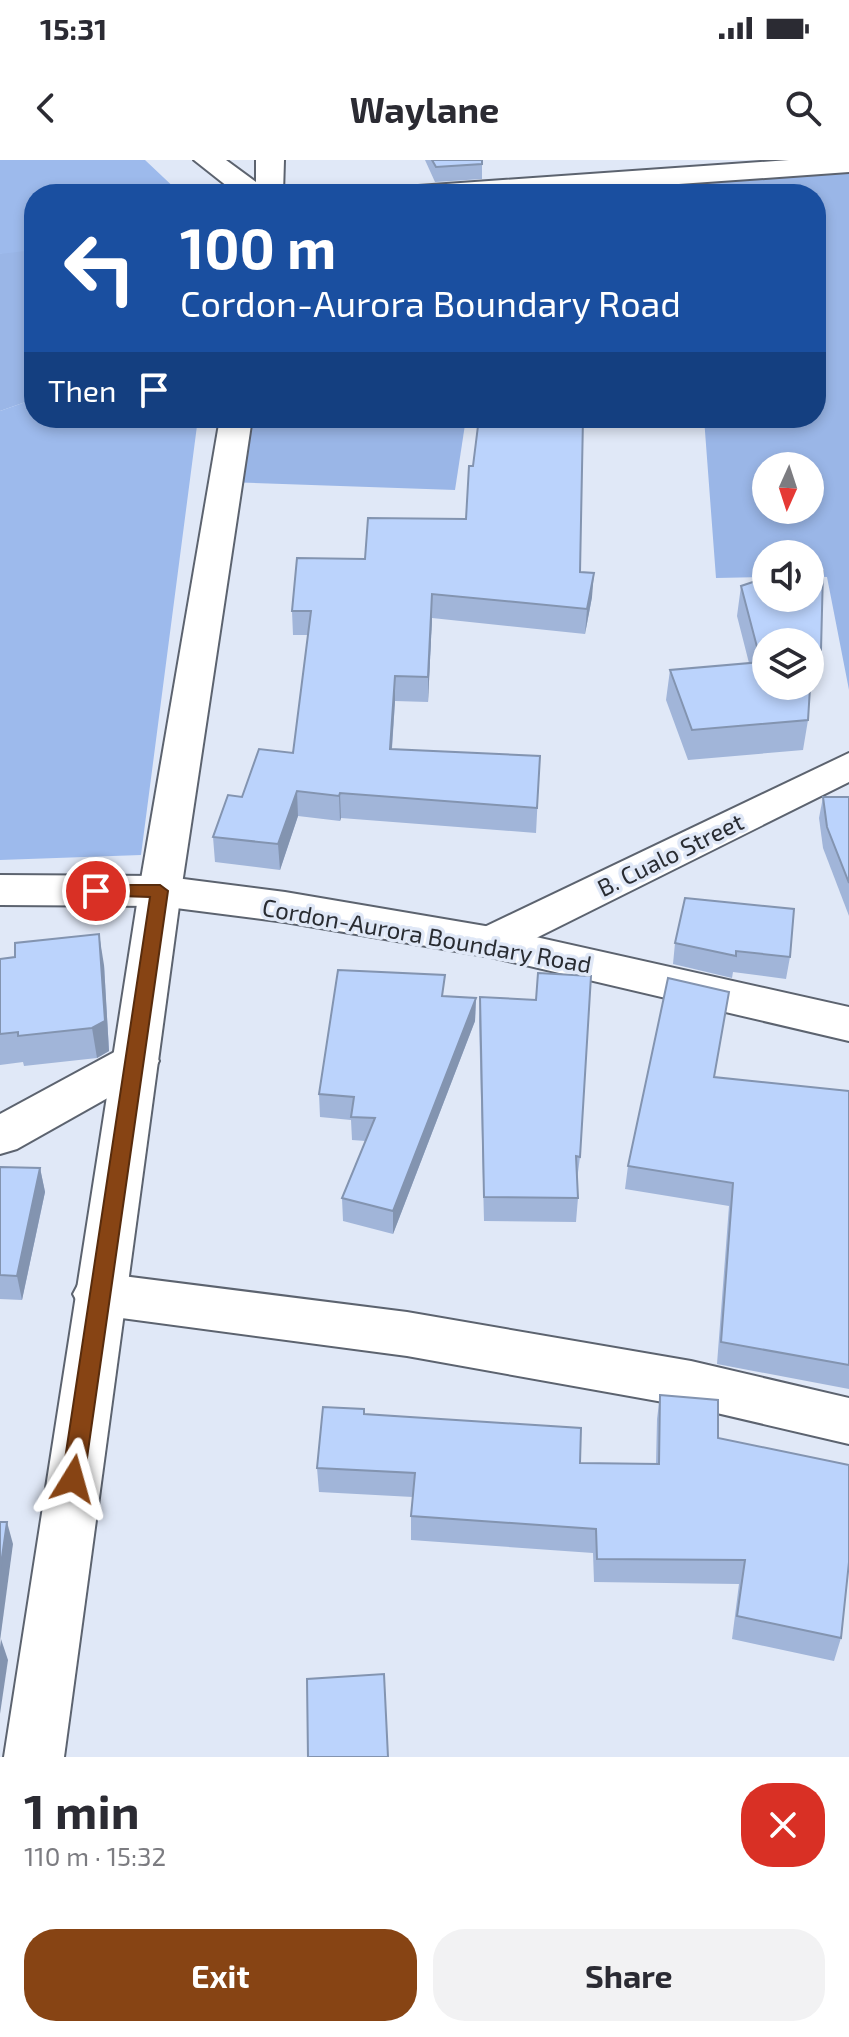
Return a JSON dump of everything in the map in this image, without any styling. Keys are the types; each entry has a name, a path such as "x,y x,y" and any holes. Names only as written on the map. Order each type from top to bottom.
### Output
{"street":[{"path":"208,160 241,184"},
{"path":"269,184 270,160"},
{"path":"562,184 849,164"},
{"path":"34,1757 99,1294 234,428"},
{"name":"B. Cualo Street","path":"491,942 849,766"},
{"name":"Cordon-Aurora Boundary Road","path":"0,890 160,891 491,942 849,1024"},
{"path":"0,1136 136,1061"},
{"path":"99,1294 407,1334 691,1384 849,1421"}],"shaded area":[{"path":"0,160 145,160 170,184 24,184 24,251 0,254"},
{"path":"849,164 849,690 827,577 824,577 824,540 752,540 752,577 716,578 705,428 826,428 826,184 562,184"},
{"path":"8,250 24,250 24,403 0,411 0,254"},
{"path":"24,403 24,428 197,428 141,855 0,860 0,411"},
{"path":"234,428 464,428 455,490 226,482"}],"building":[{"path":"432,160 482,160 482,164 436,167"},
{"path":"478,428 583,428 580,572 594,573 587,609 432,594 428,677 395,676 390,749 540,756 537,808 297,791 278,844 213,837 228,795 242,797 259,749 293,753 311,611 292,611 297,558 365,559 368,518 466,519 469,466 473,466"},
{"path":"752,582 752,612 822,612 822,628 752,628 741,586"},
{"path":"752,663 752,700 809,700 808,720 692,730 670,670"},
{"path":"823,797 849,797 849,883 827,827"},
{"path":"685,898 794,909 790,957 736,951 736,956 675,943"},
{"path":"99,934 105,1021 92,1028 18,1036 18,1032 0,1034 0,959 15,957 15,943"},
{"path":"338,970 445,975 442,996 476,998 393,1211 342,1198 375,1118 351,1117 354,1097 319,1094"},
{"path":"538,973 591,976 580,1157 576,1156 578,1198 484,1197 480,997 536,1000"},
{"path":"668,978 729,992 714,1077 849,1091 849,1365 721,1342 733,1183 628,1166"},
{"path":"0,1167 40,1168 17,1276 0,1275"},
{"path":"660,1395 718,1400 718,1438 849,1465 849,1562 841,1638 737,1616 745,1560 597,1559 596,1529 411,1516 415,1473 317,1468 323,1407 364,1409 364,1414 581,1428 580,1463 659,1464"},
{"path":"0,1522 7,1522 0,1571"},
{"path":"384,1674 388,1757 308,1757 307,1679"}],"route":[{"path":"73,1479 160,891 96,891"}]}
